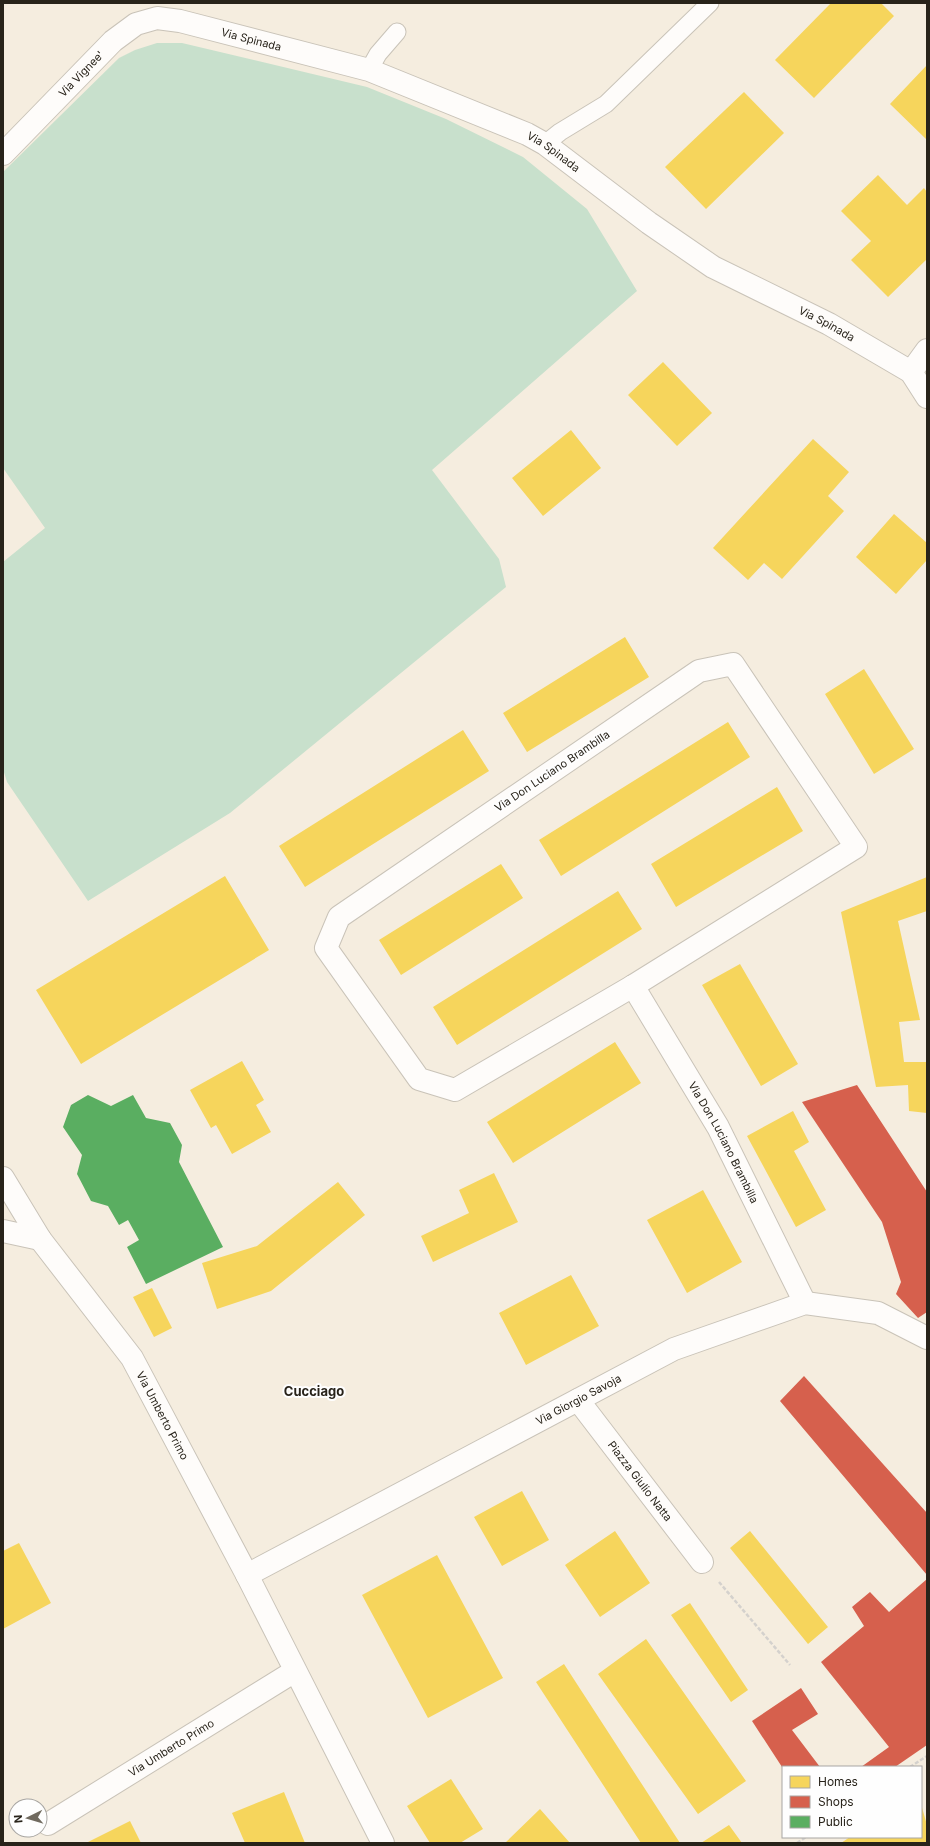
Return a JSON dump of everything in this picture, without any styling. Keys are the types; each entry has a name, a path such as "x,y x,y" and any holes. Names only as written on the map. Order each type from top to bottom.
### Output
{"street":[{"name":"Via Spinada","path":"158,11 180,21 369,70 526,134 545,144 649,223 713,267 829,324 911,372"},
{"name":"Via Vignee'","path":"3,154 114,41 136,24 158,11"},
{"path":"927,350 911,372 927,397"},
{"name":"Via Don Luciano Brambilla","path":"733,664 856,847 633,986 455,1090 419,1079 326,948 339,917 699,671 733,664"},
{"name":"Via Don Luciano Brambilla","path":"633,986 718,1127 805,1303"},
{"name":"Via Umberto Primo","path":"3,1178 40,1239 132,1358 247,1575 383,1843"},
{"path":"3,1231 40,1239"},
{"name":"Via Giorgio Savoja","path":"247,1575 674,1349 805,1303 878,1313 927,1338"},
{"name":"Piazza Giulio Natta","path":"578,1400 702,1562"},
{"name":"Via Umberto Primo","path":"48,1824 295,1671"}],"lane":[{"path":"545,144 560,132 606,104 710,3"},
{"path":"369,70 378,54 397,32"}],"path":[{"path":"702,1562 790,1665"},
{"path":"912,1766 927,1756"}],"green space":[{"path":"157,43 182,43 367,87 446,119 523,157 587,209 637,291 432,470 499,559 506,587 230,813 88,901 7,782 3,769 3,562 45,528 3,468 3,172 119,58 135,50"}],"building: Homes":[{"path":"831,3 881,3 894,16 814,98 775,60"},
{"path":"927,65 927,140 890,104"},
{"path":"744,92 784,133 706,209 665,167"},
{"path":"878,175 907,205 924,188 927,192 927,259 888,297 851,260 871,241 841,211"},
{"path":"663,362 712,413 677,446 628,395"},
{"path":"571,430 601,468 543,516 512,478"},
{"path":"813,439 849,472 828,496 844,511 782,579 764,563 748,580 713,548"},
{"path":"894,514 927,543 927,560 896,594 856,557"},
{"path":"625,637 649,677 527,752 503,713"},
{"path":"864,669 914,749 874,774 825,694"},
{"path":"728,722 750,757 561,876 539,840"},
{"path":"463,730 489,771 305,887 279,846"},
{"path":"777,787 803,831 676,907 651,864"},
{"path":"501,864 523,898 401,975 379,940"},
{"path":"225,876 269,950 81,1064 36,990"},
{"path":"927,877 927,911 898,921 920,1020 899,1022 904,1062 927,1062 927,1113 909,1111 908,1085 876,1087 841,912"},
{"path":"618,891 642,929 457,1045 433,1007"},
{"path":"740,964 798,1064 761,1086 702,985"},
{"path":"615,1042 641,1083 513,1163 487,1122"},
{"path":"242,1061 264,1100 256,1105 271,1132 232,1154 216,1125 211,1128 190,1090"},
{"path":"793,1111 809,1142 794,1151 826,1210 796,1227 747,1136"},
{"path":"494,1173 518,1222 433,1262 421,1236 469,1213 459,1190"},
{"path":"338,1182 365,1215 271,1291 217,1309 202,1263 257,1246"},
{"path":"703,1190 742,1262 687,1293 647,1220"},
{"path":"571,1275 599,1326 526,1365 499,1313"},
{"path":"152,1288 172,1328 154,1337 133,1297"},
{"path":"522,1491 549,1540 502,1566 474,1517"},
{"path":"615,1531 650,1583 600,1617 565,1565"},
{"path":"750,1531 828,1627 808,1644 730,1548"},
{"path":"19,1543 51,1603 3,1629 3,1551"},
{"path":"437,1555 503,1678 428,1718 362,1595"},
{"path":"690,1603 748,1690 731,1702 671,1615"},
{"path":"646,1639 746,1781 698,1814 598,1674"},
{"path":"564,1664 680,1843 641,1843 536,1682"},
{"path":"451,1779 483,1829 460,1843 430,1843 407,1806"},
{"path":"284,1792 305,1843 245,1843 232,1813"},
{"path":"922,1808 927,1825 927,1843 841,1843 848,1838 922,1838"},
{"path":"540,1809 570,1843 505,1843"},
{"path":"130,1821 141,1843 86,1843"},
{"path":"729,1825 742,1843 701,1843"}],"building: Shops":[{"path":"857,1085 927,1192 927,1312 918,1318 896,1294 901,1282 882,1222 802,1102"},
{"path":"804,1376 927,1513 927,1575 780,1401"},
{"path":"927,1579 927,1745 896,1766 862,1766 889,1747 821,1662 864,1626 852,1607 870,1592 889,1612"},
{"path":"801,1688 818,1714 792,1730 819,1766 782,1767 752,1721"}],"building: Public":[{"path":"88,1095 111,1106 133,1095 146,1118 170,1123 182,1145 179,1162 223,1247 146,1284 127,1247 139,1240 128,1220 119,1225 108,1206 91,1201 77,1174 82,1155 63,1127 71,1105"}],"district":[{"name":"Cucciago","path":"314,1391"}]}
